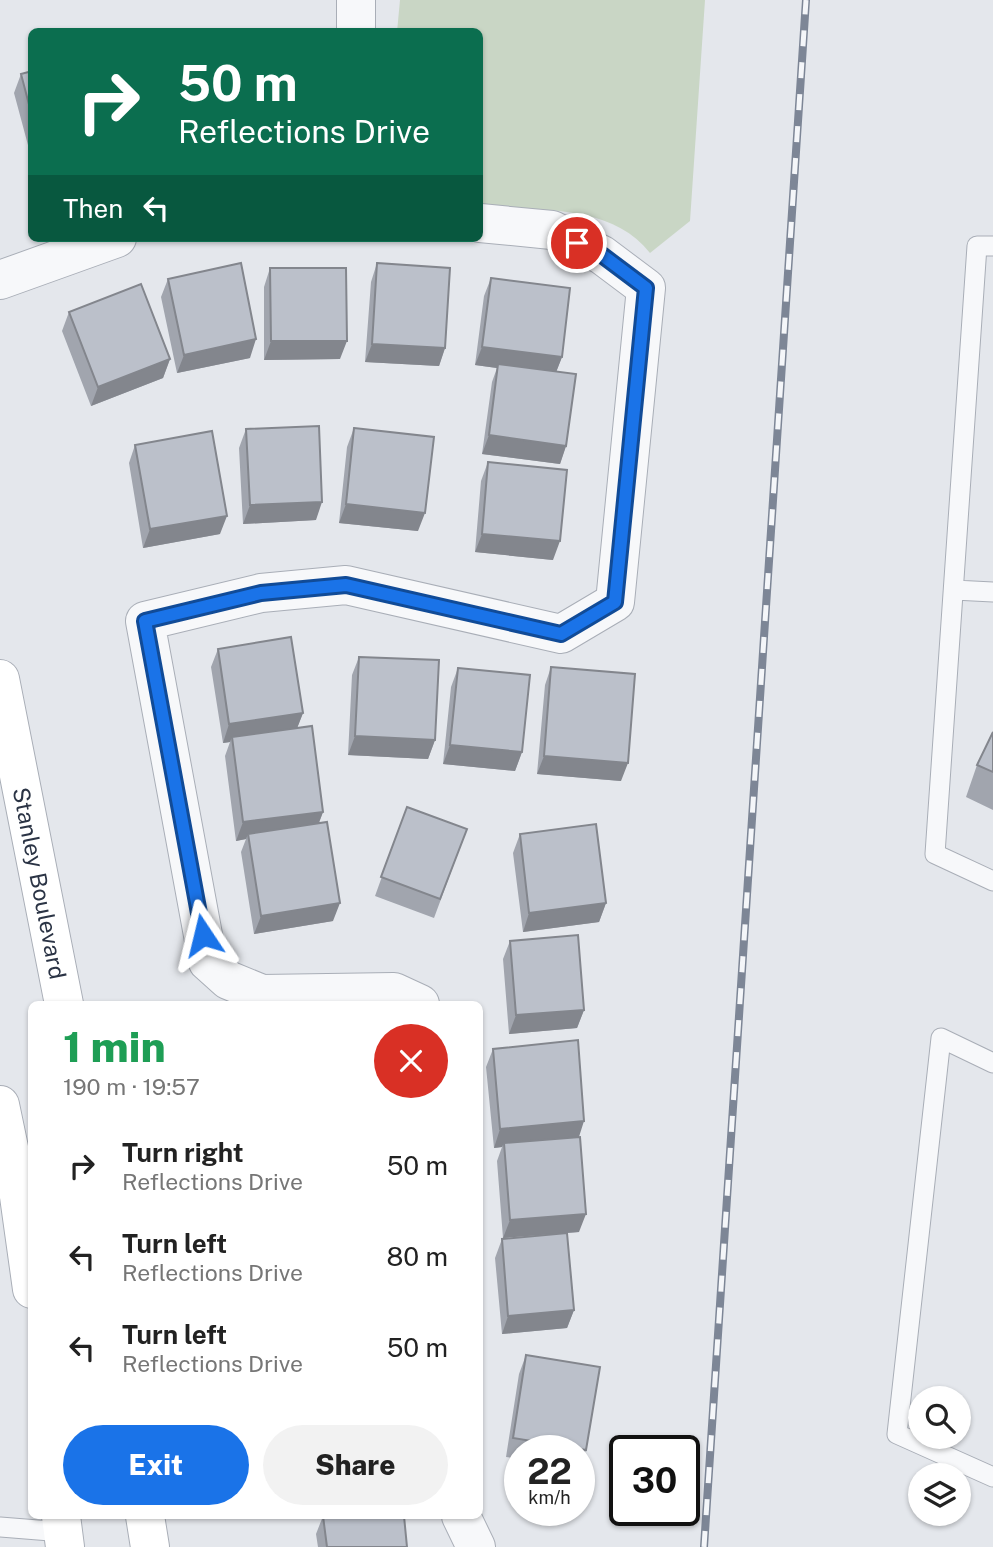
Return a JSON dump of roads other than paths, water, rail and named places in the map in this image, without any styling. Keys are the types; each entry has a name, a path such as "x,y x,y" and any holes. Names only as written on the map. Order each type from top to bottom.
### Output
{"main road":[{"name":"Stanley Boulevard","path":"0,679 63,1001"},
{"path":"0,764 27,814"},
{"path":"0,1105 28,1264"},
{"path":"145,1519 149,1547"}],"street":[{"path":"356,0 356,28"},
{"path":"414,1001 394,992 262,994 228,981 208,962 145,621 261,593 346,585 561,634 615,602 646,288 602,255 552,230 483,223"},
{"path":"0,280 106,242"},
{"path":"462,1519 476,1547"}],"lane":[{"path":"993,246 977,246 935,854 993,881"},
{"path":"954,590 993,592"},
{"path":"993,1063 941,1038 897,1434 993,1477"},
{"path":"0,1527 63,1531"}],"railway":[{"path":"704,1547 806,0"}]}
